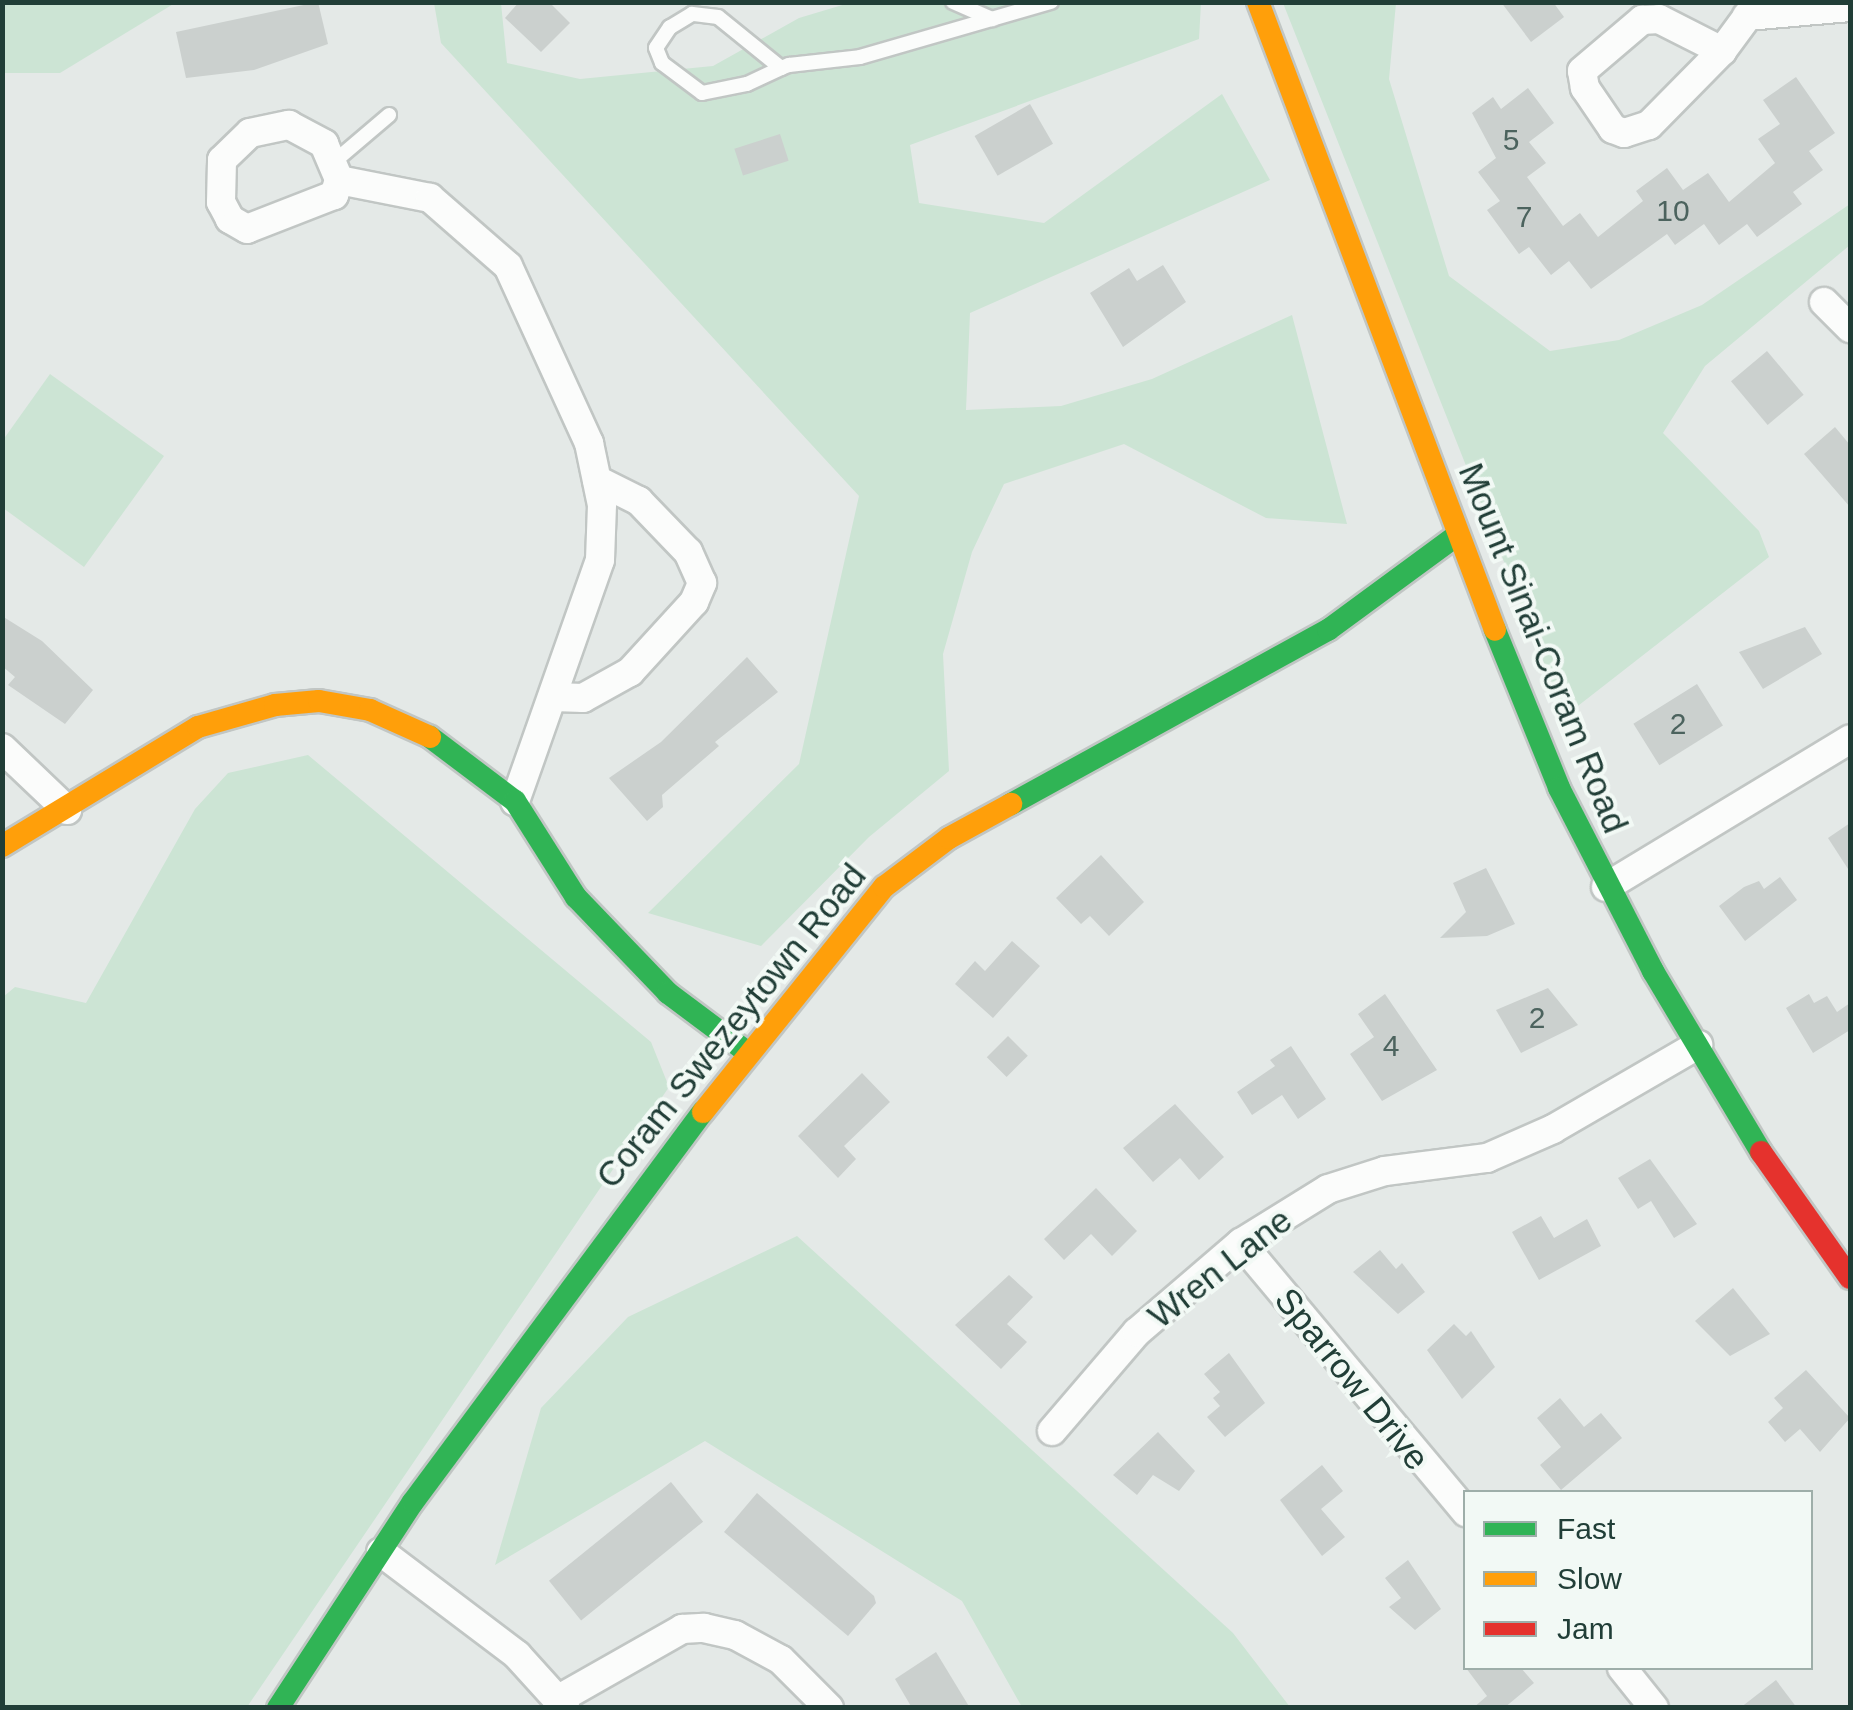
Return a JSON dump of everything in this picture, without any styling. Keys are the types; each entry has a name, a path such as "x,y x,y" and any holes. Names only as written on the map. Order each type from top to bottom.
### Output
{"street":[{"name":"Mount Sinai-Coram Road","path":"1258,2 1456,536 1606,887 1779,1182 1850,1278"},
{"path":"1722,51 1660,19 1642,20 1582,71 1585,88 1613,130 1624,133 1649,125 1722,51 1752,10 1850,7"},
{"path":"337,171 430,198 508,266 576,412 597,480 600,560 515,801"},
{"path":"1824,302 1850,328"},
{"path":"554,697 583,698 630,672 684,613 702,583 688,552 639,501 597,480"},
{"name":"Coram Swezeytown Road","path":"278,1708 539,1328 747,1052 884,886 948,838 1328,630 1456,536"},
{"path":"2,846 198,727 274,705 319,702 370,710 442,743 515,801 576,898 668,993 747,1052"},
{"path":"1606,887 1850,739"},
{"path":"2,748 67,810"},
{"name":"Wren Lane","path":"1052,1431 1137,1332 1240,1242 1328,1189 1385,1171 1487,1158 1553,1129 1698,1045"},
{"name":"Sparrow Drive","path":"1240,1242 1463,1508"},
{"path":"382,1552 517,1656 562,1703 682,1629 704,1628 734,1635 781,1660 829,1708"},
{"path":"1624,1670 1654,1708"}],"lane":[{"path":"953,2 992,19"},
{"path":"781,68 718,17 692,14 670,27 656,48 662,63 702,94 781,68 860,57 1051,2"},
{"path":"337,171 388,115"}],"green space":[{"path":"3,2 175,3 60,73 3,73"},
{"path":"434,3 501,3 507,63 580,79 713,66 799,18 849,3 1201,3 1199,39 910,145 919,203 1044,223 1222,94 1270,180 970,313 966,410 1061,406 1152,379 1292,315 1347,524 1266,518 1124,444 1004,484 972,552 943,654 949,771 869,837 761,946 648,913 799,764 859,496 441,43"},
{"path":"1283,3 1396,3 1389,79 1449,276 1550,351 1619,340 1702,305 1850,204 1850,245 1705,366 1663,433 1759,531 1769,557 1565,716"},
{"path":"50,374 164,456 84,567 3,508 3,440"},
{"path":"308,755 651,1042 669,1087 247,1707 3,1707 3,997 15,987 86,1003 195,809 228,773"},
{"path":"797,1236 1233,1633 1290,1707 1022,1707 962,1601 705,1441 495,1565 541,1408 628,1317"}],"building":[{"path":"318,2 328,44 254,70 186,78 176,32"},
{"path":"519,2 549,2 570,23 541,52 505,18"},
{"path":"1501,2 1553,2 1564,17 1531,42"},
{"path":"1796,77 1835,133 1809,151 1823,170 1793,192 1802,204 1757,237 1747,224 1719,245 1704,224 1675,245 1667,234 1591,289 1569,261 1551,275 1529,247 1519,254 1487,210 1500,201 1478,172 1496,158 1472,113 1493,97 1501,109 1528,88 1554,123 1529,142 1546,163 1527,177 1563,226 1580,213 1598,237 1643,201 1636,191 1667,168 1683,190 1708,173 1729,202 1775,163 1758,139 1780,124 1763,100"},
{"path":"1030,104 1053,144 998,176 975,136"},
{"path":"780,134 789,161 743,175 734,149"},
{"path":"1163,265 1186,302 1123,347 1090,293 1129,268 1137,281"},
{"path":"1767,351 1804,395 1768,425 1731,381"},
{"path":"1835,427 1850,445 1850,507 1804,454"},
{"path":"2,616 42,641 93,690 65,724 8,685 15,677 2,666"},
{"path":"1805,627 1822,654 1763,689 1739,652"},
{"path":"747,657 778,692 715,742 719,746 662,795 663,807 647,821 609,778 661,742"},
{"path":"1697,684 1723,726 1659,765 1633,724"},
{"path":"1850,823 1850,872 1828,838"},
{"path":"1101,855 1144,902 1109,936 1090,916 1081,924 1056,898"},
{"path":"1486,868 1515,924 1487,936 1440,938 1466,912 1453,883"},
{"path":"1780,877 1797,900 1745,941 1719,906 1744,887 1759,881 1764,889"},
{"path":"1012,941 1040,966 993,1018 955,984 975,961 985,971"},
{"path":"1548,988 1578,1025 1521,1053 1496,1010"},
{"path":"1385,994 1437,1070 1382,1101 1350,1054 1374,1037 1358,1014"},
{"path":"1809,994 1814,1003 1827,996 1837,1012 1850,1003 1850,1030 1813,1053 1786,1008"},
{"path":"1008,1036 1028,1056 1007,1077 987,1057"},
{"path":"1291,1046 1326,1099 1298,1119 1282,1095 1252,1115 1237,1092 1275,1066 1270,1060"},
{"path":"862,1073 890,1102 844,1146 856,1159 838,1178 798,1136"},
{"path":"1175,1104 1224,1157 1199,1180 1180,1158 1153,1182 1123,1148"},
{"path":"1650,1159 1697,1224 1674,1238 1651,1201 1638,1209 1618,1178"},
{"path":"1096,1188 1137,1231 1112,1256 1091,1234 1064,1260 1044,1239"},
{"path":"1541,1216 1554,1238 1587,1219 1601,1246 1539,1280 1512,1232"},
{"path":"1380,1250 1396,1269 1402,1263 1425,1292 1398,1314 1353,1272"},
{"path":"1009,1275 1033,1297 1007,1324 1027,1342 1001,1369 955,1325"},
{"path":"1733,1288 1770,1334 1730,1356 1695,1321"},
{"path":"1454,1324 1466,1336 1471,1331 1495,1367 1462,1399 1427,1350"},
{"path":"1229,1353 1265,1403 1225,1437 1207,1417 1220,1406 1213,1398 1220,1392 1204,1374"},
{"path":"1806,1370 1850,1418 1820,1452 1800,1429 1785,1442 1768,1422 1783,1408 1774,1398"},
{"path":"1560,1398 1584,1427 1601,1413 1622,1438 1561,1490 1540,1465 1561,1447 1537,1418"},
{"path":"1158,1432 1195,1471 1179,1491 1153,1475 1137,1495 1113,1475"},
{"path":"1322,1465 1343,1491 1321,1509 1345,1537 1322,1556 1280,1500"},
{"path":"671,1482 703,1522 581,1620 549,1581"},
{"path":"757,1493 874,1596 876,1603 848,1636 724,1532"},
{"path":"1408,1560 1441,1609 1415,1630 1389,1607 1401,1598 1385,1578"},
{"path":"936,1652 970,1708 912,1708 895,1679"},
{"path":"1468,1670 1523,1670 1534,1683 1504,1708 1473,1708 1487,1696"},
{"path":"1776,1680 1797,1708 1740,1708"}],"traffic: fast":[{"path":"1011,804 1328,630 1456,536"},
{"path":"1495,630 1559,788 1653,971 1761,1152"},
{"path":"430,737 515,801 576,897 668,993 747,1052"},
{"path":"278,1708 413,1502 703,1112"}],"traffic: slow":[{"path":"1258,2 1495,630"},
{"path":"2,846 198,727 275,705 319,701 370,710 430,737"},
{"path":"703,1112 884,887 949,838 1011,804"}],"traffic: jam":[{"path":"1761,1152 1850,1278"}]}
